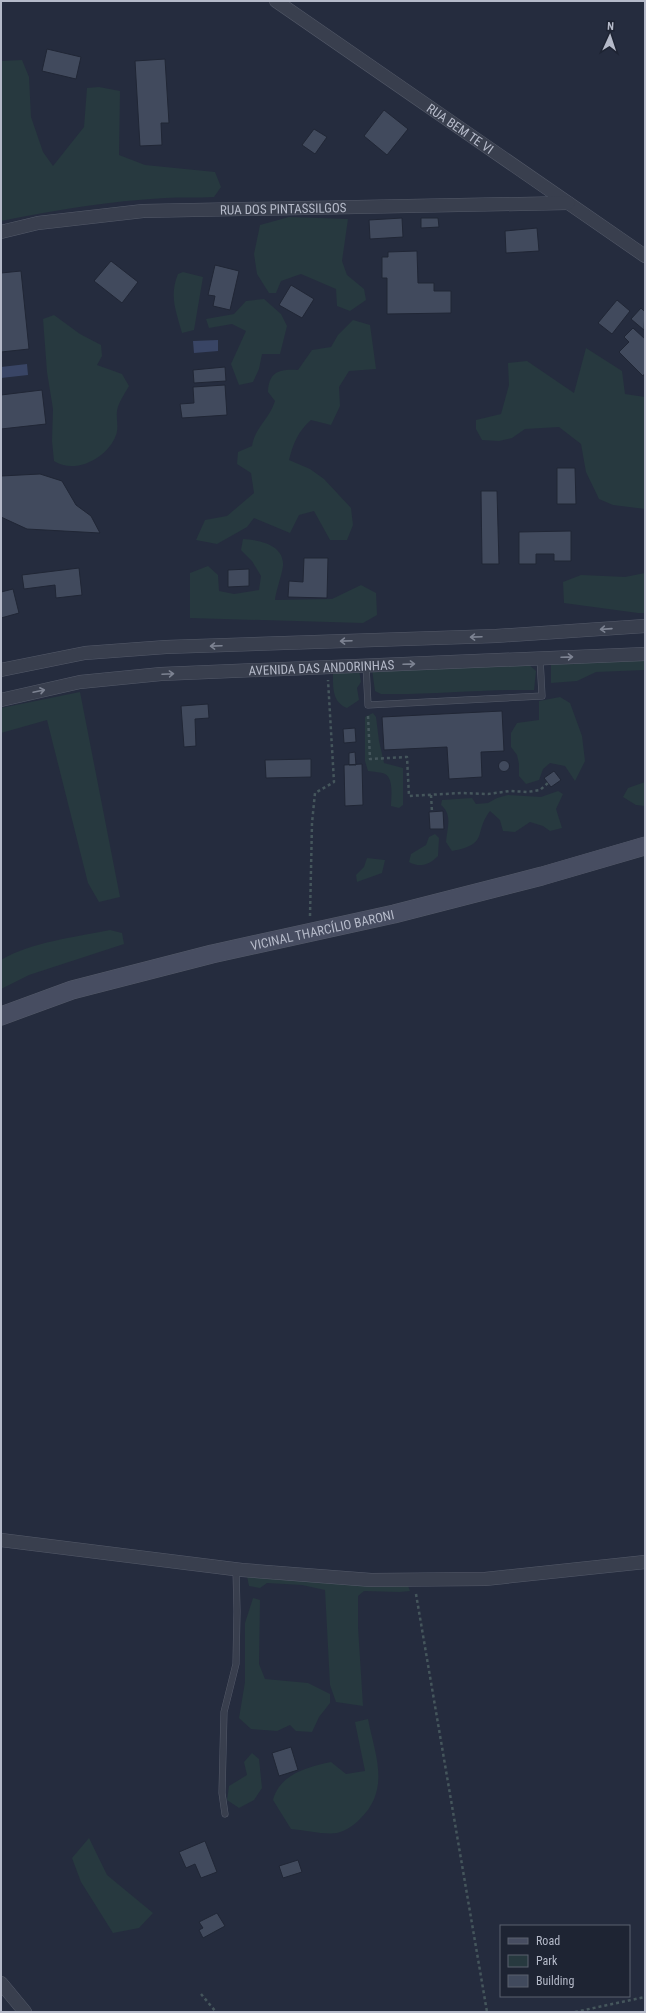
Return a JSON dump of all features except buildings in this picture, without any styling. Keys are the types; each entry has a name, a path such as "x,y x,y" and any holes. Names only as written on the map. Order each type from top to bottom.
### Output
{"main road":[{"name":"VICINAL THARCÍLIO BARONI","path":"1,1016 72,990 212,954 394,914 542,876 645,846"}],"street":[{"name":"RUA BEM TE VI","path":"276,1 645,256"},
{"name":"RUA DOS PINTASSILGOS","path":"1,232 38,223 143,211 568,203"},
{"name":"AVENIDA DAS ANDORINHAS","path":"1,670 86,653 166,647 496,636 645,626"},
{"name":"AVENIDA DAS ANDORINHAS","path":"1,700 80,682 161,674 645,654"},
{"path":"1,1540 236,1569 371,1580 485,1579 645,1562"},
{"path":"1,1983 26,2012"}],"lane":[{"path":"366,665 368,705 542,696 540,658"},
{"path":"225,1814 222,1793 224,1712 236,1664 236,1569"}],"path":[{"path":"310,932 312,830 315,793 334,782 327,667"},
{"path":"368,705 370,759 407,757 409,796 527,792 540,790 548,783"},
{"path":"431,795 432,812"},
{"path":"414,1580 487,2012"},
{"path":"201,1994 216,2012"},
{"path":"575,2012 645,1997"}],"green space":[{"path":"22,60 29,77 31,117 43,152 53,166 84,127 87,88 99,87 120,91 119,155 145,165 215,172 221,187 214,197 124,201 1,221 1,61"},
{"path":"289,217 348,219 342,261 347,275 364,289 366,300 350,311 337,306 336,289 301,274 281,281 276,293 269,293 257,274 254,254 260,225"},
{"path":"183,272 203,277 194,330 182,333 174,304 174,289 178,274"},
{"path":"264,299 281,314 287,326 280,354 262,354 259,369 253,382 239,385 231,364 246,331 232,324 209,328 206,319 234,314 246,301"},
{"path":"54,315 80,334 101,345 102,356 97,365 122,374 129,386 118,408 117,432 112,443 106,451 98,457 81,465 62,465 54,461 52,441 53,409 47,372 43,319"},
{"path":"353,320 370,325 376,369 349,371 339,387 340,406 331,425 311,420 306,424 297,438 289,460 310,469 324,479 351,508 353,525 347,540 330,540 314,511 299,515 290,533 254,518 247,527 217,544 196,540 205,520 227,516 254,493 251,473 237,464 238,452 252,446 259,428 272,408 275,401 268,392 273,376 281,371 298,370 312,350 331,347 338,335"},
{"path":"586,348 622,371 625,394 645,397 645,509 613,505 599,499 586,472 581,444 559,427 525,429 512,438 499,441 482,440 476,429 476,420 501,414 509,385 508,363 527,361 574,393"},
{"path":"243,539 255,540 268,544 274,547 282,557 283,566 275,600 332,599 361,585 376,593 377,615 363,623 190,618 190,573 208,566 218,575 219,591 234,594 259,590 261,576 252,561 241,550"},
{"path":"645,573 645,613 564,603 563,582 581,575 625,577"},
{"path":"645,658 645,670 596,672 577,681 551,683 551,663"},
{"path":"527,663 536,671 534,690 381,694 375,691 372,669"},
{"path":"359,670 361,682 357,688 359,700 347,708 338,702 334,694 333,673"},
{"path":"80,692 120,897 99,902 88,883 47,720 1,733 1,708"},
{"path":"560,697 570,703 582,736 585,761 575,781 565,766 550,763 543,769 539,780 526,784 519,776 517,755 511,747 511,733 517,723 539,720 539,701"},
{"path":"373,713 376,717 384,763 403,768 403,805 399,808 391,806 391,784 388,776 383,773 368,771 365,761 365,717"},
{"path":"645,782 645,806 636,805 623,797 628,788"},
{"path":"558,791 563,794 556,809 562,828 550,831 543,826 530,822 515,832 503,831 500,820 490,811 482,826 479,837 472,845 452,851 446,842 448,817 445,809 441,805 442,800 472,798 476,804 488,803 497,798 508,795 541,797"},
{"path":"435,834 439,838 438,856 431,862 424,865 417,865 409,862 411,854 426,845 429,837"},
{"path":"367,858 385,860 382,873 357,882 356,875 364,867"},
{"path":"110,930 122,933 124,944 29,975 1,989 1,960 40,944"},
{"path":"247,1576 407,1583 410,1591 364,1591 358,1596 358,1627 363,1706 336,1702 330,1685 325,1590 302,1585 267,1583 260,1588 249,1586"},
{"path":"253,1598 260,1600 259,1664 265,1679 308,1683 330,1694 330,1703 319,1717 312,1732 296,1731 290,1725 277,1731 251,1729 239,1718 245,1682 245,1623"},
{"path":"368,1719 377,1759 378,1771 378,1784 370,1808 352,1826 337,1833 321,1833 291,1829 273,1800 277,1791 288,1778 313,1766 331,1762 346,1774 365,1771 355,1722"},
{"path":"252,1753 259,1759 262,1788 254,1800 239,1808 227,1800 229,1786 247,1775 244,1762"},
{"path":"89,1838 107,1875 153,1913 139,1928 113,1933 81,1882 72,1858"}],"water":[{"path":"218,340 218,351 194,353 193,341"},
{"path":"27,364 28,375 1,378 1,367"}]}
